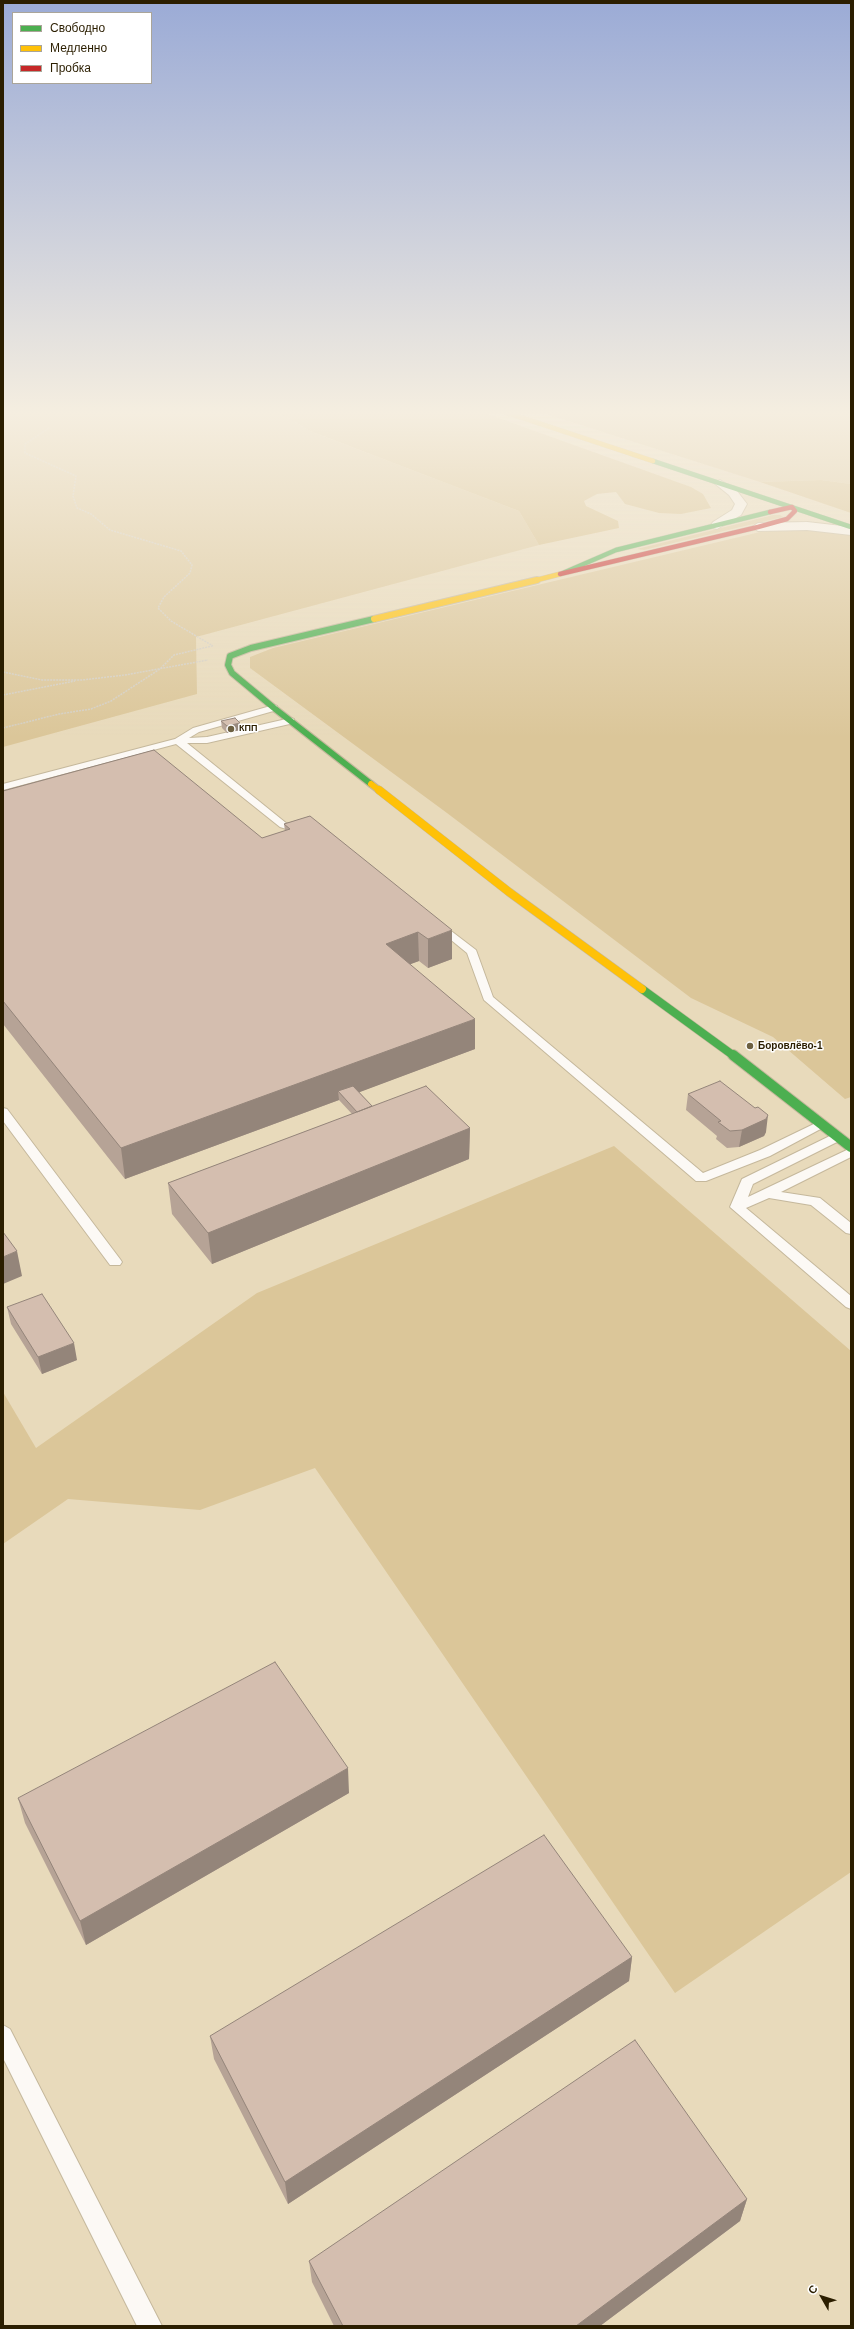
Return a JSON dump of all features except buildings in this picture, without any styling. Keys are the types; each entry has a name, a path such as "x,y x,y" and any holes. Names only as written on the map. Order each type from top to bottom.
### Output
{"street":[{"path":"717,525 724,521"},
{"path":"563,573 616,550 735,521"},
{"path":"781,521 251,648 230,656 228,665 232,673 274,708 509,892 730,1053 851,1147"},
{"path":"832,521 851,527"},
{"path":"758,527 807,526 851,531"}],"lane":[{"path":"178,741 196,730 274,708"},
{"path":"3,787 178,741 207,740 291,721"},
{"path":"178,741 283,825 310,833"},
{"path":"429,917 472,952 488,998 701,1178 765,1153 822,1125"},
{"path":"3,1112 115,1262"},
{"path":"737,1207 747,1182 838,1136"},
{"path":"737,1207 773,1191 851,1152"},
{"path":"773,1191 775,1196 815,1201 851,1230"},
{"path":"737,1207 851,1304"},
{"path":"3,2036 150,2326"}],"path":[{"path":"99,521 110,530 128,537 181,551 192,565 190,573 164,597 158,608 171,621 230,656"},
{"path":"3,695 82,680 125,675 230,656"},
{"path":"3,672 42,680 82,680"}],"shaded area":[{"path":"3,521 525,521 539,545 196,637 197,694 3,747"},
{"path":"525,521 618,521 619,528 539,545"},
{"path":"750,521 767,521 644,550 637,549"},
{"path":"792,529 821,530 851,535 851,1097 845,1099 773,1037 691,998 447,813 250,668 250,657 273,648 760,532"},
{"path":"614,1146 851,1351 851,1872 675,1993 315,1468 200,1510 68,1499 3,1544 3,1392 36,1448 257,1293"}],"traffic: fast":[{"path":"563,573 616,550 735,521"},
{"path":"832,521 851,527"},
{"path":"371,784 274,708 232,673 228,665 230,656 251,648 374,619"},
{"path":"642,989 730,1053 851,1147"}],"traffic: slow":[{"path":"374,619 560,574"},
{"path":"371,784 509,892 642,989"}],"traffic: jam":[{"path":"560,574 781,521"}],"place":[{"name":"КПП","path":"231,729"},
{"name":"Боровлёво-1","path":"750,1046"}]}
